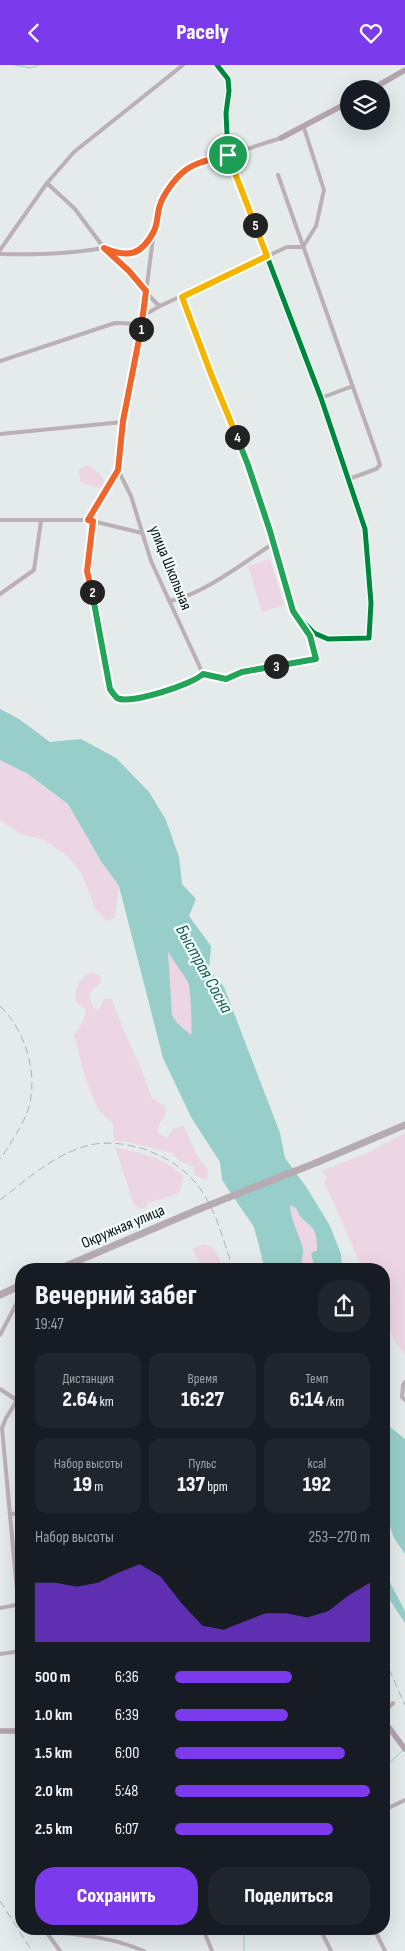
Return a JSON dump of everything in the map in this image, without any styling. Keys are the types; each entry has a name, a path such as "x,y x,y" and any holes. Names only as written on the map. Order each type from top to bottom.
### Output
{"highway":[{"name":"Окружная улица","path":"73,1263 405,1125"},
{"path":"0,1295 15,1288"}],"street":[{"path":"0,250 47,183 74,152 183,65"},
{"path":"217,65 228,79 229,91 226,113 228,155 321,398 365,529 370,603 369,638 328,639 314,633 297,616"},
{"path":"388,80 405,70"},
{"path":"182,297 248,465 274,543 293,611 310,636 316,659 242,672 226,679 203,674 185,685 166,691 124,699 117,698 110,689 87,571 91,521 118,470 123,421 142,324 154,230 160,204 180,174 190,167 282,138 340,107"},
{"path":"303,247 316,227 324,190 304,128"},
{"path":"278,175 380,465 376,469 349,479"},
{"path":"47,183 75,209 104,248 129,271 152,300 160,306"},
{"path":"0,254 41,255 74,253 104,248 128,255 137,253 154,230"},
{"path":"142,324 146,314 160,306 287,247 303,247"},
{"path":"0,361 115,323 142,324"},
{"path":"321,398 353,386"},
{"path":"0,434 123,421"},
{"name":"улица Школьная","path":"118,470 131,496 151,561 203,674"},
{"path":"0,520 91,521 142,533"},
{"path":"0,593 34,570 41,521"},
{"path":"169,601 178,600 200,589 274,543"},
{"path":"0,1335 15,1306"},
{"path":"405,1383 403,1385 402,1397 405,1400"},
{"path":"0,1389 15,1399"},
{"path":"15,1407 6,1418 2,1428 15,1554"},
{"path":"11,1514 15,1514"},
{"path":"0,1608 15,1605"},
{"path":"0,1654 15,1652"},
{"path":"390,1706 393,1703"},
{"path":"390,1729 403,1747"},
{"path":"0,1731 15,1731"},
{"path":"390,1807 405,1801"},
{"path":"49,1935 60,1951"},
{"path":"85,1935 129,1944 144,1951"},
{"path":"205,1935 212,1951"},
{"path":"323,1935 331,1951"},
{"path":"377,1935 386,1951"}],"shaded area":[{"path":"88,465 99,473 104,480 103,485 98,488 80,482 79,470"},
{"path":"270,559 284,605 262,612 248,566"},
{"path":"0,760 28,774 68,804 101,861 119,886 115,918 106,921 95,908 81,873 67,856 44,840 21,834 0,820"},
{"path":"167,950 189,984 191,1035 177,1023 172,1015"},
{"path":"90,973 100,975 101,982 90,992 90,999 94,1008 99,1010 104,999 112,999 152,1098 165,1106 166,1114 159,1125 158,1133 167,1138 174,1128 184,1126 197,1155 208,1170 207,1179 193,1174 194,1167 179,1161 172,1153 128,1142 114,1141 113,1124 98,1109 85,1078 74,1034 82,1023 86,1009 76,1002 77,988 82,979"},
{"path":"405,1133 405,1354 390,1332 390,1263 360,1263 324,1182 327,1177 321,1171 363,1155"},
{"path":"115,1147 151,1156 175,1169 184,1176 180,1191 174,1195 148,1203 147,1207 138,1209 138,1206 134,1205"},
{"path":"290,1205 296,1208 299,1215 315,1233 317,1250 311,1253 314,1263 300,1263 303,1251 292,1221"},
{"path":"203,1244 211,1246 221,1263 200,1263 192,1249"}],"water":[{"name":"Быстрая Сосна","path":"0,709 19,719 50,742 81,739 116,758 149,792 166,820 179,857 182,884 196,899 189,916 211,946 209,970 224,987 280,1133 285,1158 307,1188 330,1226 341,1254 342,1263 314,1263 311,1253 317,1250 315,1233 299,1215 296,1208 290,1205 293,1222 303,1249 301,1263 263,1263 254,1227 222,1180 220,1162 191,1117 163,1058 119,886 101,861 68,804 28,774 0,760","holes":["168,952 186,978 189,986 191,1008 191,1035 177,1023 172,1015"]},
{"path":"390,1427 405,1439 405,1554 394,1538 390,1526"},
{"path":"390,1582 405,1611 405,1623 390,1600"}],"waterway":[{"path":"14,65 31,68 39,65"},
{"path":"390,1762 403,1750"},
{"path":"244,1935 244,1951"}],"railway":[{"path":"0,1006 17,1028 23,1041 28,1055 32,1085 27,1113 15,1137 0,1159"},
{"path":"0,1200 48,1164 69,1152 88,1145 112,1143 144,1149 165,1158 182,1169 195,1182 213,1212 231,1263"},
{"path":"390,1671 405,1705"},
{"path":"0,1901 15,1924"},
{"path":"22,1935 32,1951"}],"cycle path":[{"path":"183,296 211,374 248,465 270,531 293,611 314,633 328,639 369,638 371,603 365,529 321,398 228,154 226,113 229,91 228,79 217,65"},
{"path":"93,521 87,571 109,689 117,698 125,699 177,688 196,680 203,674"}],"route":[{"path":"228,155 267,256 182,297 248,465 270,531 293,611 310,636 316,659 242,672 226,679 203,674 185,685 166,691 124,699 117,698 110,689 87,571 93,521 88,520 118,470 123,421 142,324 146,291 129,271 104,248 128,255 137,253 154,230 160,204 180,174 190,167 228,155"}]}
